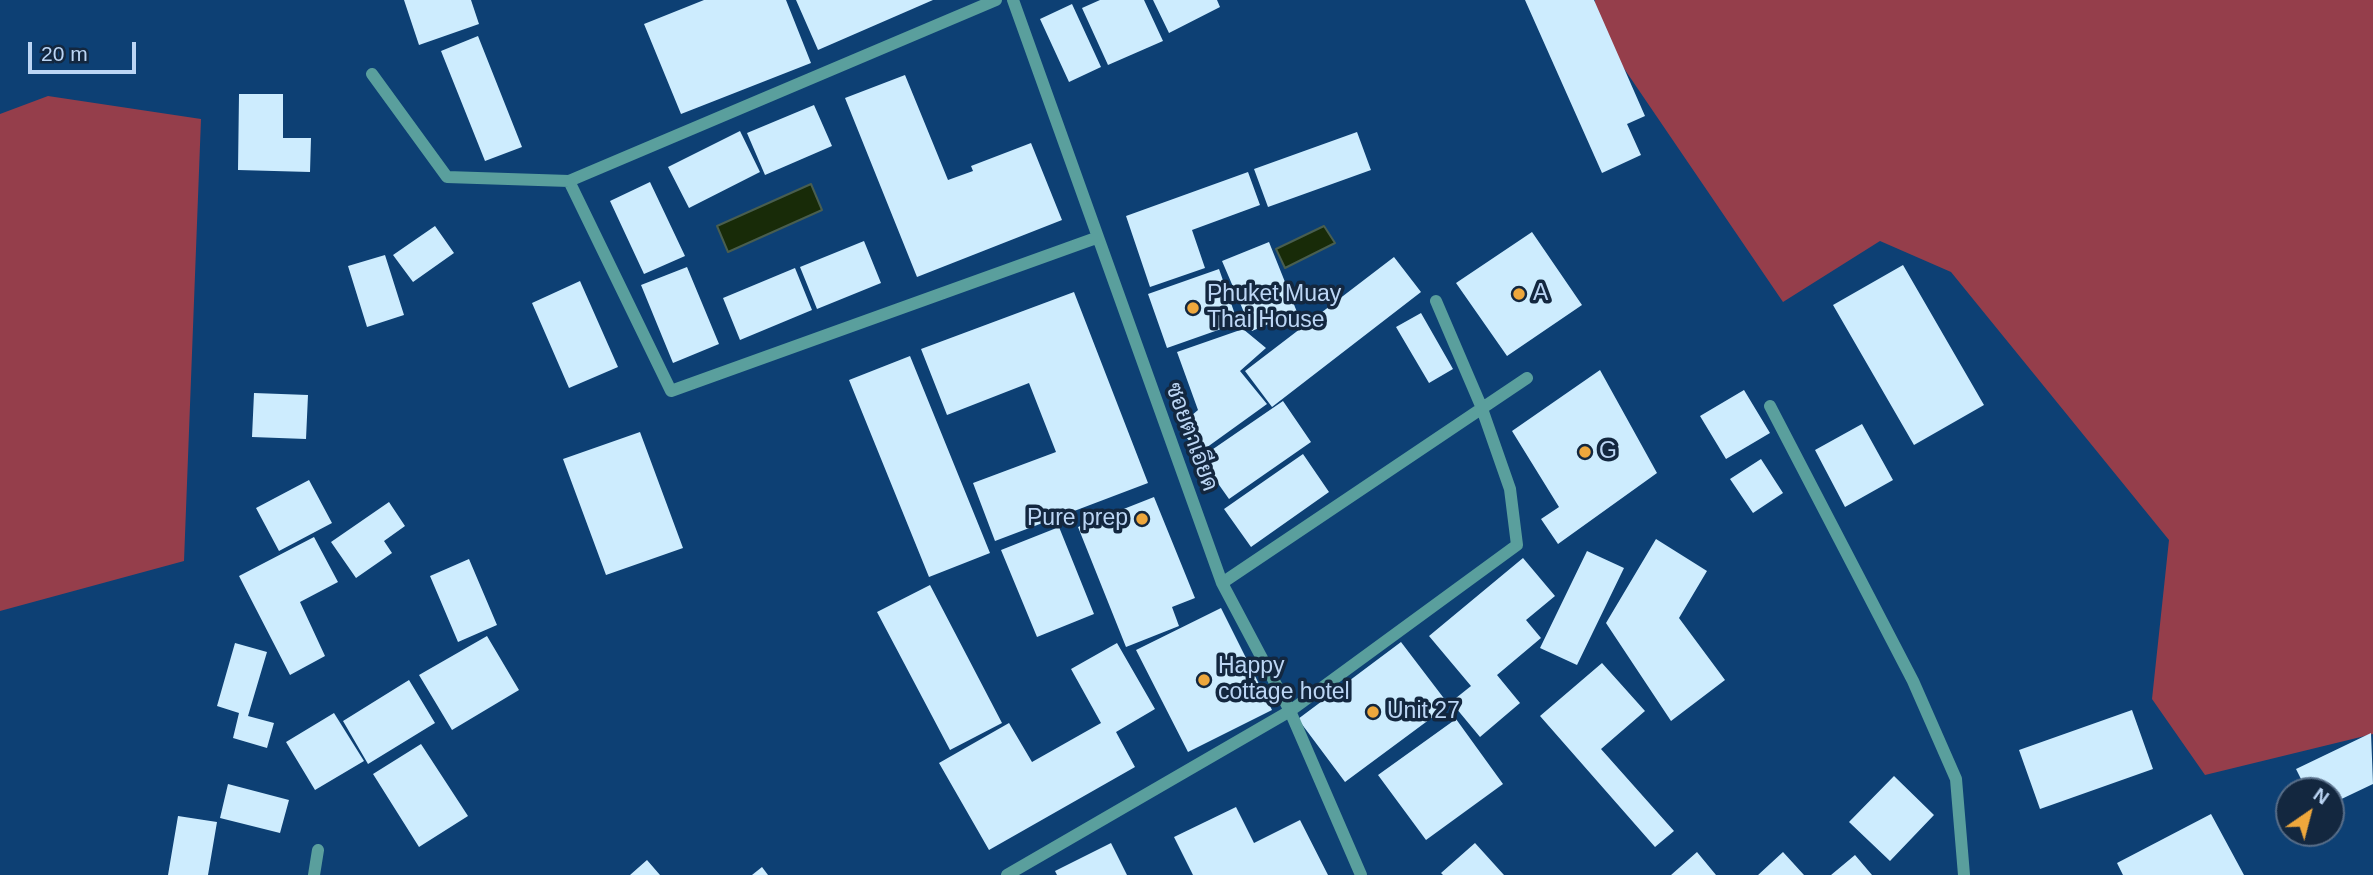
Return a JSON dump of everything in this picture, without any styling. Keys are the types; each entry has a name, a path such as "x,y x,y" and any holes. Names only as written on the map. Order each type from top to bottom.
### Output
{"street":[{"path":"372,74 447,177 569,180 996,0"},
{"name":"ซอยตาเอียด","path":"1013,0 1096,238 1222,583 1290,711 1361,875"},
{"path":"569,180 671,391 1096,238"},
{"path":"1007,875 1290,711 1517,545 1510,489 1481,406 1436,301"},
{"path":"1222,583 1481,406 1527,378"},
{"path":"1770,406 1913,681 1956,779 1964,875"},
{"path":"313,875 318,850"}],"shaded area":[{"path":"1595,0 2373,0 2373,734 2205,775 2152,699 2169,540 1951,272 1880,241 1783,302 1591,20"},
{"path":"48,96 201,119 184,561 0,611 0,114"},
{"path":"811,184 822,210 728,252 717,226"},
{"path":"1324,226 1335,243 1285,268 1276,249"}],"building":[{"path":"404,0 471,0 479,24 419,45"},
{"path":"704,0 786,0 811,63 681,114 644,24"},
{"path":"796,0 933,0 818,50"},
{"path":"1100,0 1144,0 1163,41 1108,65 1082,8"},
{"path":"1153,0 1217,0 1220,7 1169,33"},
{"path":"1525,0 1594,0 1645,116 1627,124 1641,155 1602,173"},
{"path":"1072,4 1101,67 1069,82 1040,19"},
{"path":"478,36 522,147 485,161 441,51"},
{"path":"905,75 948,180 973,171 971,166 1031,143 1062,220 917,277 845,98"},
{"path":"239,94 283,94 283,138 311,138 310,172 238,170"},
{"path":"814,105 832,146 765,175 747,133"},
{"path":"740,131 760,172 689,208 668,167"},
{"path":"1357,132 1371,170 1268,207 1254,169"},
{"path":"1248,172 1260,205 1192,230 1205,268 1150,287 1126,216"},
{"path":"650,182 685,256 644,274 610,201"},
{"path":"435,226 454,253 413,282 393,255"},
{"name":"A","path":"1532,232 1582,305 1507,356 1456,283"},
{"path":"864,241 881,283 817,309 800,267"},
{"path":"1269,242 1297,312 1252,331 1222,261"},
{"path":"385,255 404,315 367,327 348,266"},
{"path":"1394,257 1421,292 1272,407 1245,371"},
{"path":"1903,265 1984,405 1914,445 1833,305"},
{"path":"687,267 719,344 673,363 641,285"},
{"path":"795,268 812,310 740,340 723,298"},
{"name":"Phuket Muay Thai House","path":"1219,269 1238,323 1167,348 1148,294"},
{"path":"580,281 618,367 569,388 532,303"},
{"path":"1074,292 1148,483 995,541 973,483 1056,452 1029,383 947,415 921,349"},
{"path":"1421,313 1453,369 1429,383 1396,327"},
{"path":"1243,329 1266,348 1240,371 1267,404 1199,453 1178,427 1198,410 1177,352"},
{"path":"910,356 990,553 929,577 849,380"},
{"name":"G","path":"1600,370 1657,473 1558,544 1541,519 1559,507 1512,431"},
{"path":"1744,390 1770,433 1726,459 1700,416"},
{"path":"254,393 308,395 306,439 252,437"},
{"path":"1283,401 1311,442 1229,499 1200,458"},
{"path":"1862,424 1893,480 1845,507 1815,450"},
{"path":"640,432 683,548 606,575 563,459"},
{"path":"1303,454 1329,492 1251,547 1224,509"},
{"path":"1761,459 1783,493 1753,513 1730,479"},
{"path":"309,480 332,523 279,551 256,508"},
{"path":"1154,497 1195,598 1172,607 1179,626 1126,647 1078,527"},
{"path":"389,502 405,526 384,541 392,553 356,578 331,542"},
{"path":"1059,527 1094,614 1037,637 1001,550"},
{"path":"314,537 338,582 300,602 325,656 290,675 239,576"},
{"path":"1656,539 1707,571 1679,618 1725,680 1671,721 1606,623"},
{"path":"1587,551 1624,568 1577,665 1540,648"},
{"path":"1523,558 1555,596 1526,620 1541,638 1497,675 1520,703 1480,737 1451,702 1471,686 1429,636"},
{"path":"469,559 497,625 458,642 430,576"},
{"path":"930,585 1002,723 950,750 877,612"},
{"name":"Happy cottage hotel","path":"1221,608 1272,710 1188,752 1136,650"},
{"path":"487,636 519,690 452,730 419,675"},
{"name":"Unit 27","path":"1401,642 1449,705 1345,782 1298,719"},
{"path":"235,643 267,652 248,716 274,723 267,748 233,738 239,713 217,706"},
{"path":"1117,643 1155,709 1116,732 1135,767 989,850 939,763 1009,723 1032,762 1101,723 1071,669"},
{"path":"1602,663 1645,711 1601,749 1674,831 1655,847 1540,716"},
{"path":"409,680 435,723 368,764 343,721"},
{"path":"2132,710 2153,769 2040,809 2019,750"},
{"path":"334,713 364,761 315,790 286,742"},
{"path":"1456,719 1503,784 1426,840 1378,775"},
{"path":"2371,733 2373,784 2345,797 2345,777 2300,777 2296,769"},
{"path":"421,744 468,816 419,847 373,774"},
{"path":"1894,776 1934,815 1890,861 1849,822"},
{"path":"228,784 289,800 280,833 220,818"},
{"path":"1236,807 1254,843 1300,820 1328,875 1193,875 1174,837"},
{"path":"2211,814 2244,875 2123,875 2117,863"},
{"path":"178,816 217,822 208,875 168,875"},
{"path":"1111,843 1127,875 1057,875 1055,871"},
{"path":"1475,843 1504,875 1441,873"},
{"path":"1697,852 1716,875 1671,875"},
{"path":"1783,852 1804,875 1758,875"},
{"path":"1855,855 1872,875 1831,875"},
{"path":"647,860 660,875 630,875"},
{"path":"762,867 768,875 752,875"}],"place":[{"name":"A","path":"1519,294"},
{"name":"Phuket Muay Thai House","path":"1193,308"},
{"name":"G","path":"1585,452"},
{"name":"Pure prep","path":"1142,519"},
{"name":"Happy cottage hotel","path":"1204,680"},
{"name":"Unit 27","path":"1373,712"}]}
